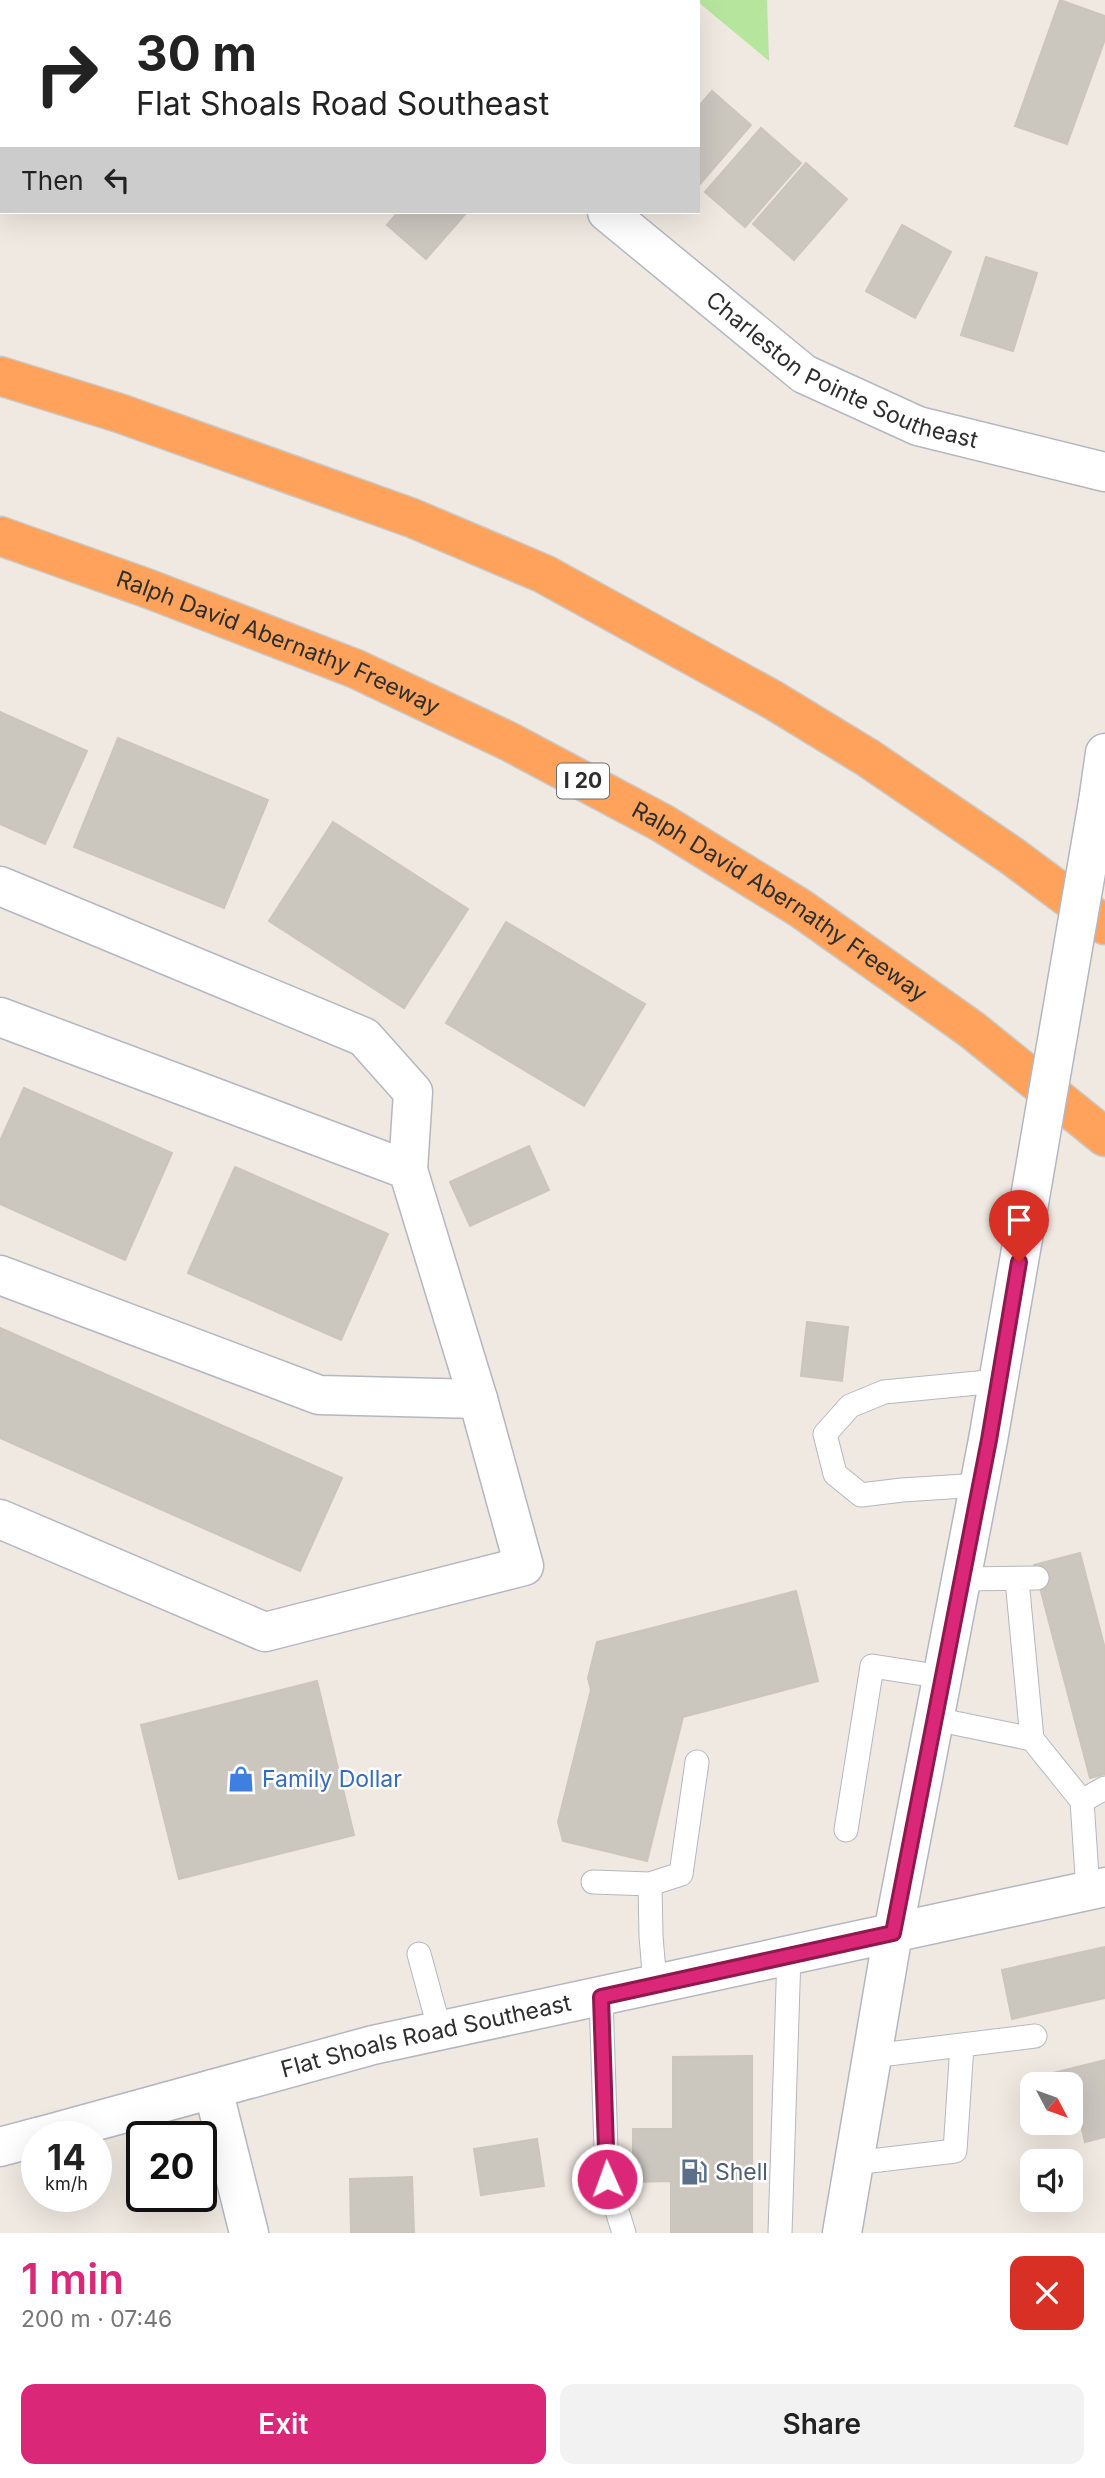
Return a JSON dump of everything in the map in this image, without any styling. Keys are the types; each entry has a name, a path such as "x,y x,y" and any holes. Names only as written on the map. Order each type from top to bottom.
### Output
{"highway":[{"path":"0,376 119,413 412,518 544,574 761,693 868,758 1012,856 1105,925"},
{"name":"Ralph David Abernathy Freeway","path":"0,536 149,589 356,669 510,742 663,823 800,908 971,1029 1105,1136"}],"street":[{"name":"Charleston Pointe Southeast","path":"609,214 804,374 919,426 1105,472"},
{"path":"842,2233 893,1933 999,1381 1105,753"},
{"path":"0,886 364,1037 413,1092 408,1170 478,1399 524,1566 265,1632 0,1518"},
{"path":"0,1017 408,1170"},
{"path":"0,1275 319,1395 478,1399"},
{"name":"Flat Shoals Road Southeast","path":"96,2121 373,2045 1096,1889"},
{"path":"213,2089 249,2233"},
{"name":"Flat Shoals Road Southeast","path":"0,2147 21,2141"}],"lane":[{"path":"980,1485 861,1495 835,1474 825,1434 850,1406 884,1392 999,1381"},
{"path":"962,1579 1027,1579 1032,1739 1083,1801 1096,1889"},
{"path":"846,1830 872,1666 943,1677"},
{"path":"935,1719 1032,1739"},
{"path":"593,1882 650,1884 681,1874 697,1762"},
{"path":"1083,1801 1105,1788"},
{"path":"650,1884 650,1936 655,1984"},
{"path":"419,1954 440,2031"},
{"path":"780,2233 789,1955"},
{"path":"601,1997 607,2179 624,2233"},
{"path":"872,2056 1035,2036"},
{"path":"854,2163 955,2151 962,2045"}],"green space":[{"path":"700,0 767,0 769,61 700,4"}],"building":[{"path":"1060,0 1105,16 1105,39 1067,144 1015,126"},
{"path":"712,91 751,125 700,184 700,105"},
{"path":"761,128 801,163 745,227 705,192"},
{"path":"806,163 847,199 794,260 753,224"},
{"path":"396,214 465,214 426,259 387,225"},
{"path":"902,225 951,252 915,318 866,291"},
{"path":"986,257 1037,273 1013,351 961,335"},
{"path":"0,712 87,751 45,844 0,824"},
{"path":"118,738 268,800 224,908 74,847"},
{"path":"333,822 468,909 404,1008 269,921"},
{"path":"506,922 645,1004 584,1106 446,1023"},
{"path":"24,1088 172,1153 125,1260 0,1204 0,1141"},
{"path":"529,1146 549,1190 470,1226 450,1182"},
{"path":"235,1167 388,1234 341,1340 188,1273"},
{"path":"807,1322 848,1327 842,1381 801,1376"},
{"path":"0,1328 342,1478 300,1571 0,1438"},
{"path":"1080,1553 1105,1649 1105,1774 1090,1778 1034,1565"},
{"path":"796,1591 818,1681 683,1717 647,1861 563,1841 558,1822 591,1690 588,1678 597,1642"},
{"path":"317,1681 354,1835 179,1879 141,1725"},
{"path":"1105,1947 1105,1998 1012,2019 1002,1970"},
{"path":"752,2056 752,2233 671,2233 671,2181 633,2182 633,2129 673,2129 673,2057"},
{"path":"1105,2060 1105,2137 1085,2142 1083,2072 1057,2072"},
{"path":"537,2139 544,2186 481,2195 474,2149"},
{"path":"412,2177 414,2233 351,2233 350,2179"}],"place":[{"name":"Family Dollar","path":"241,1779"},
{"name":"Shell","path":"694,2172"}],"route":[{"path":"607,2179 601,1997 893,1933 989,1440 1019,1262"}]}
